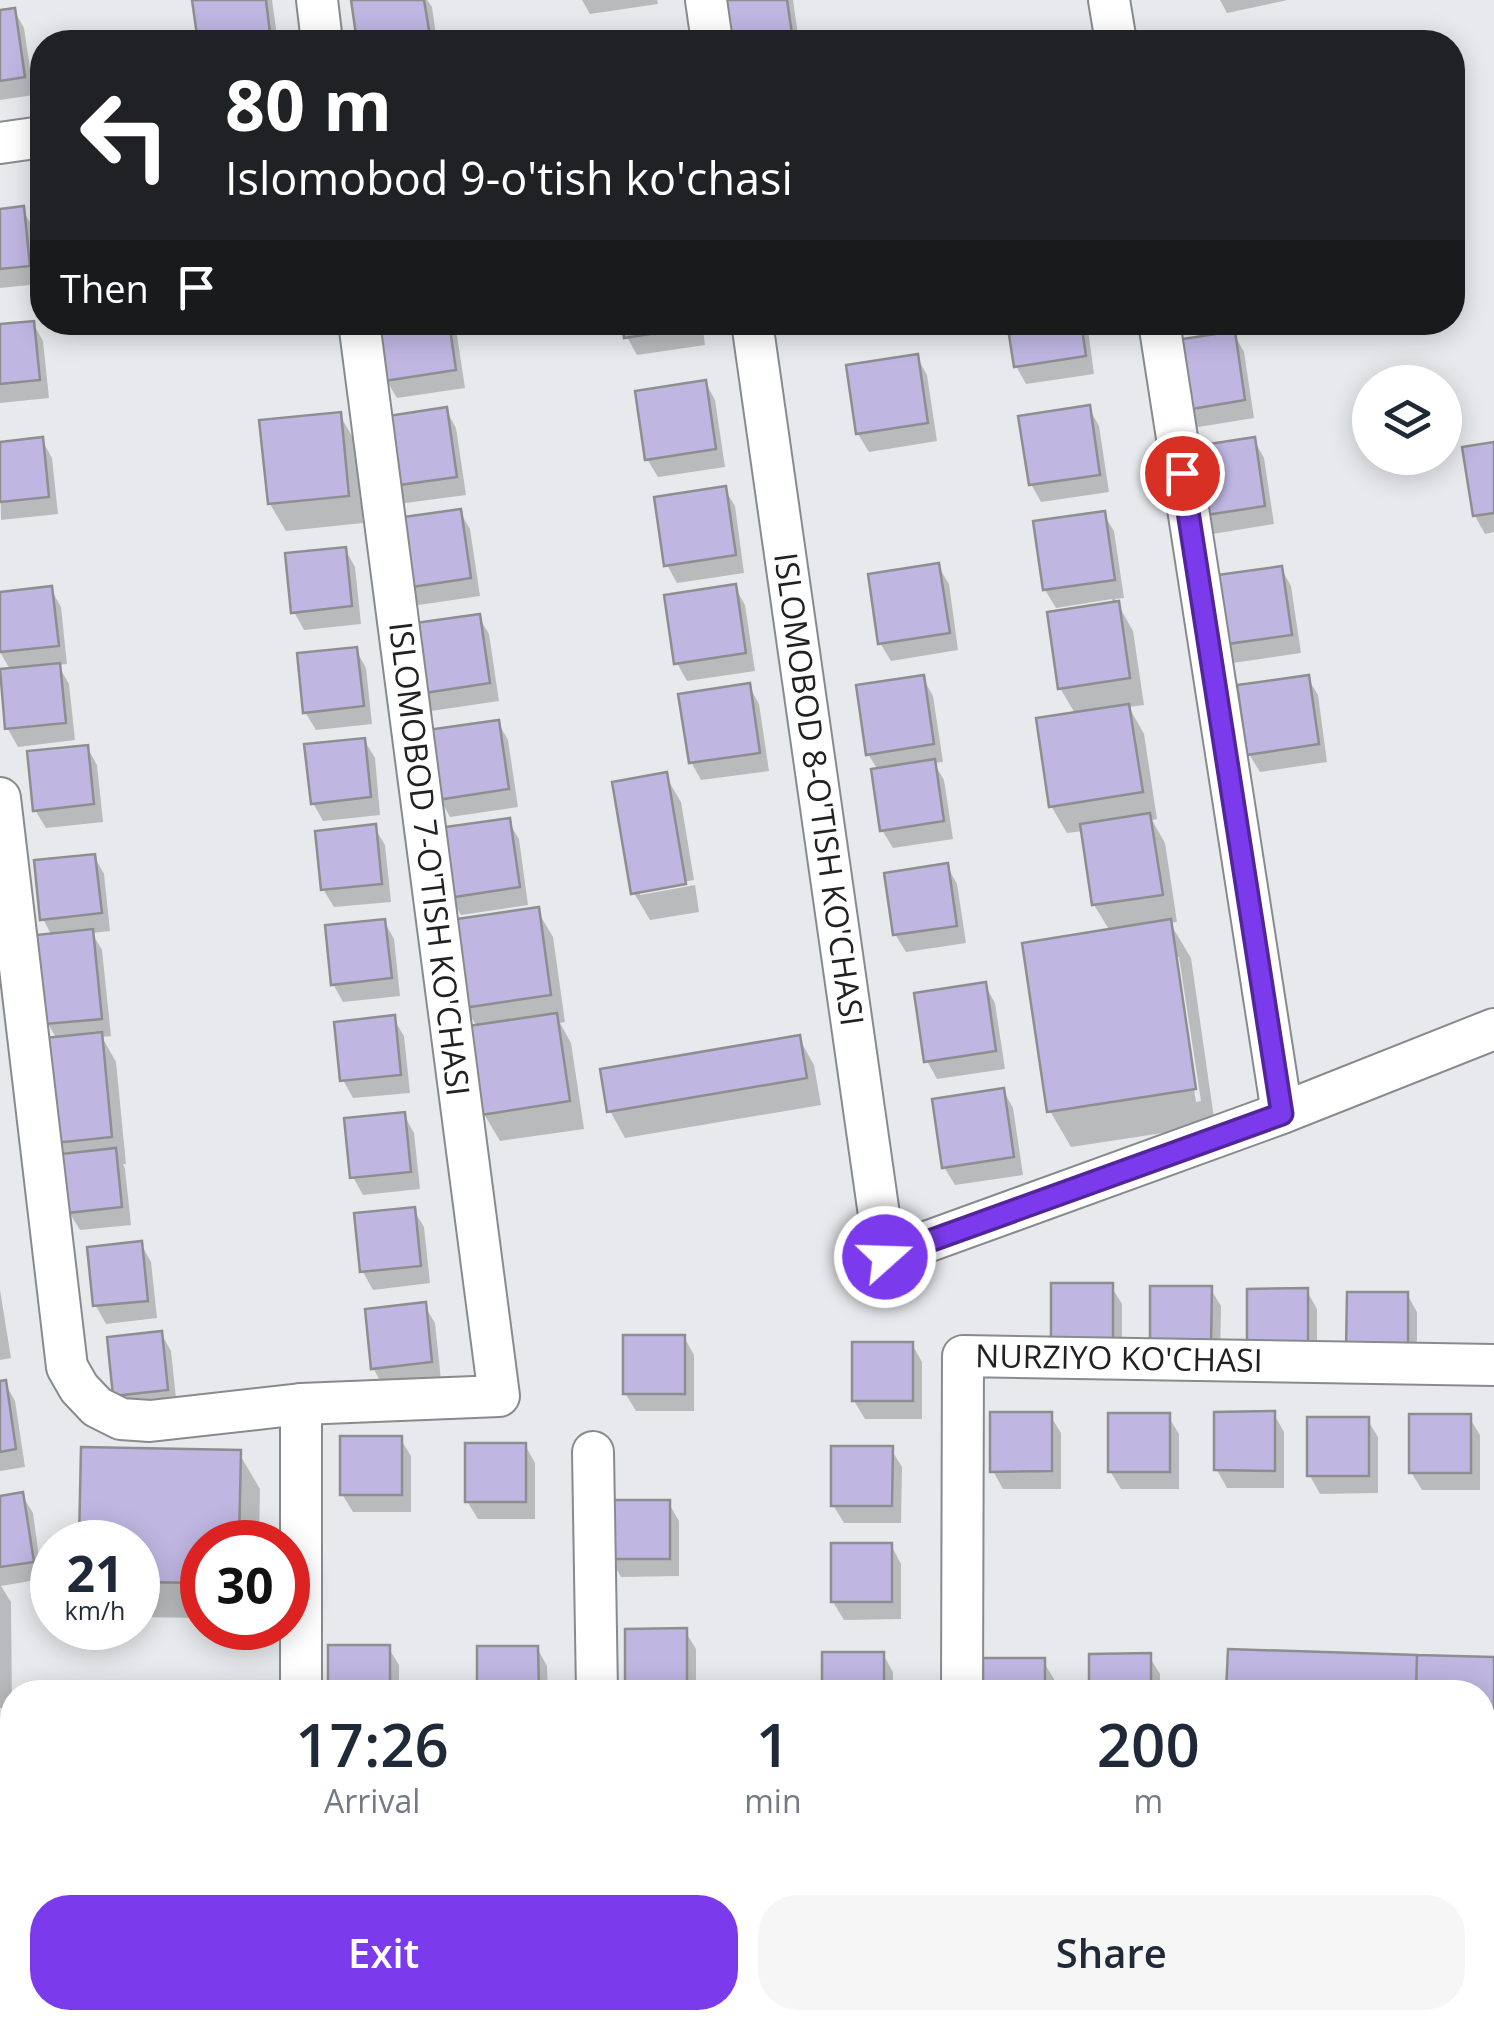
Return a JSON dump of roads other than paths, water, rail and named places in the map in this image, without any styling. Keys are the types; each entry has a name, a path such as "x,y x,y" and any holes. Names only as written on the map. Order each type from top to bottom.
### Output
{"street":[{"path":"317,0 321,30"},
{"path":"706,0 710,30"},
{"path":"1109,0 1114,30"},
{"path":"0,143 30,139"},
{"name":"ISLOMOBOD 7-O'TISH KO'CHASI","path":"301,1404 499,1396 361,335"},
{"name":"ISLOMOBOD 8-O'TISH KO'CHASI","path":"754,335 885,1257 1282,1114"},
{"path":"1161,335 1282,1114 1494,1029"},
{"path":"0,798 67,1367 96,1407 122,1419 150,1421 301,1404 300,1680"},
{"name":"NURZIYO KO'CHASI","path":"962,1680 963,1356 1494,1365"},
{"path":"593,1452 597,1680"}]}
